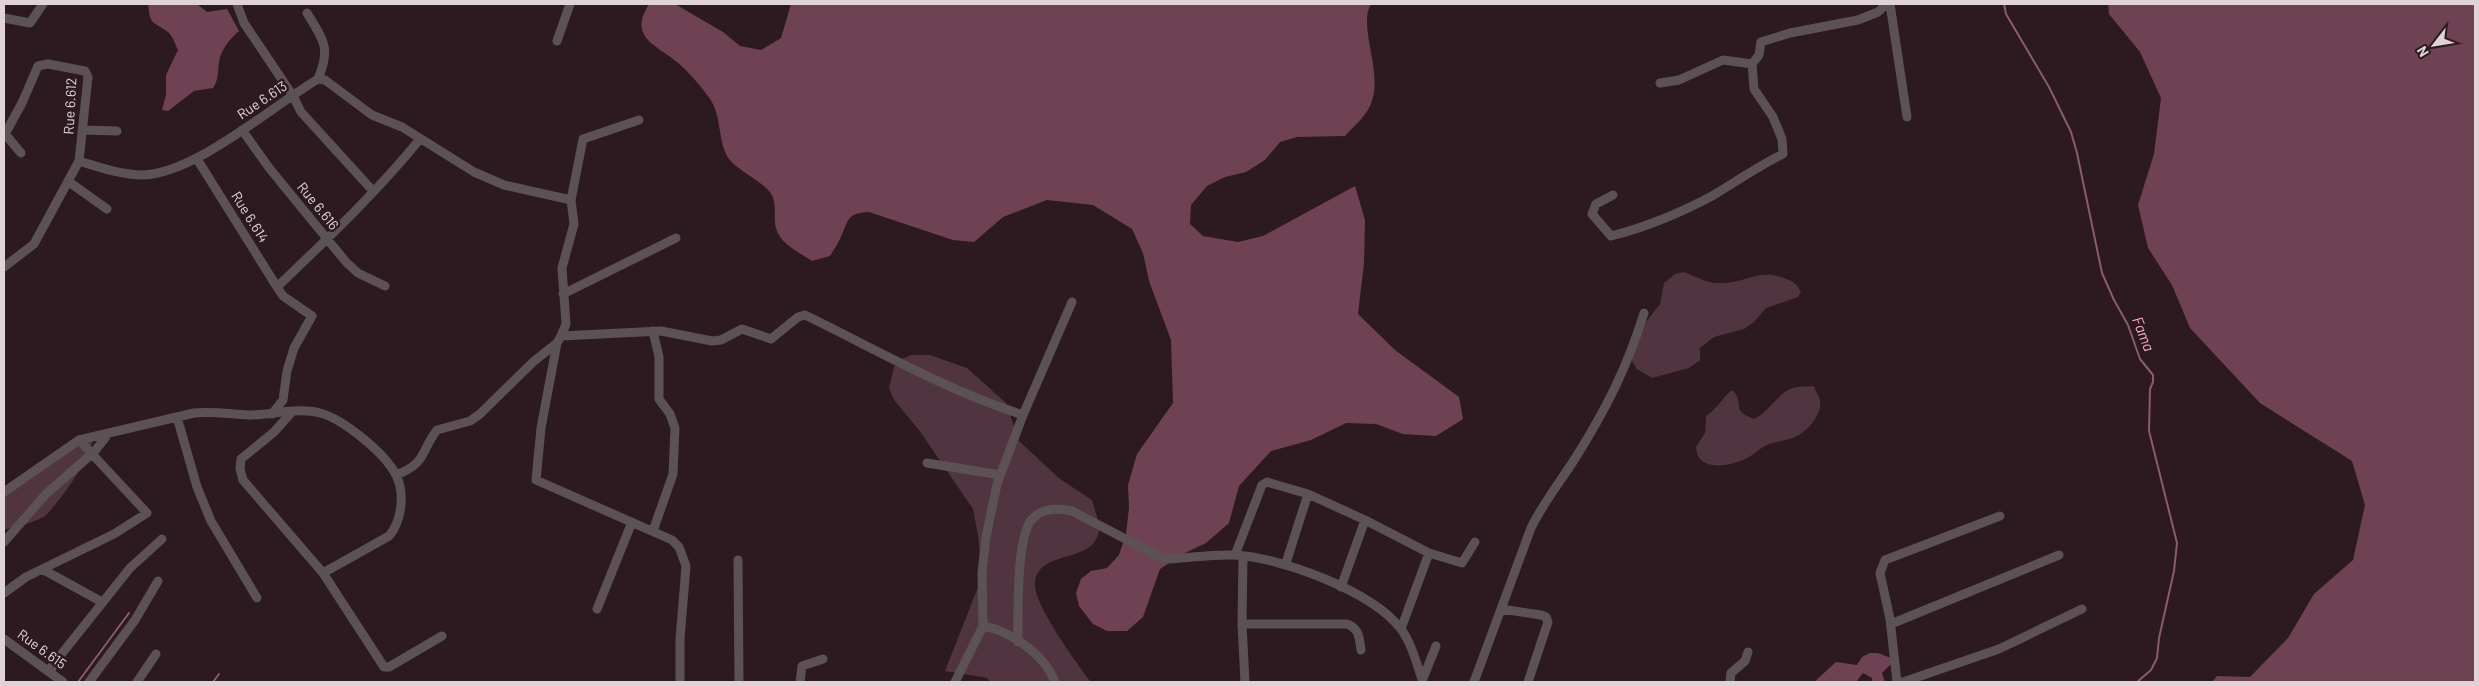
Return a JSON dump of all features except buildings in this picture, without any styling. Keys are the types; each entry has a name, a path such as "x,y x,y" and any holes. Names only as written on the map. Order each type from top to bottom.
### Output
{"street":[{"path":"4,18 30,24 43,4"},
{"path":"237,4 244,22 293,96 295,104 373,191"},
{"path":"557,41 570,4"},
{"path":"1613,195 1596,204 1592,214 1611,236 1665,219 1712,196 1782,154 1782,139 1773,117 1754,89 1752,64 1759,55 1761,42 1790,32 1858,20 1878,12 1889,4 1908,116"},
{"path":"307,13 320,36 325,52 326,60 318,80 325,80 372,115 402,127 474,172 504,185 571,200"},
{"path":"1660,83 1679,80 1723,60 1752,64"},
{"name":"Rue 6.612","path":"4,135 22,103 38,66 41,64 85,71 87,74 84,130 79,161"},
{"name":"Rue 6.613","path":"79,161 128,174 157,174 197,159 318,80"},
{"path":"640,120 582,139 571,200 574,224 562,268 566,324 559,339 541,428 536,480 672,540 679,547 686,566 680,638 680,682"},
{"path":"84,130 117,131"},
{"name":"Rue 6.616","path":"242,130 270,169 346,262 358,272 385,286"},
{"path":"4,135 21,153"},
{"path":"278,286 373,191 420,139"},
{"name":"Rue 6.614","path":"197,159 283,296 312,316 294,348 287,372 283,400 272,414"},
{"path":"4,268 34,244 79,161"},
{"path":"69,182 107,209"},
{"path":"564,294 676,238"},
{"path":"955,682 983,626 982,573 986,537 1000,474 1023,414 1072,302"},
{"path":"1474,682 1534,522 1576,458 1620,381 1644,313"},
{"path":"396,474 409,469 421,459 438,430 470,421 480,414 559,339 653,331 688,334 712,341 721,340 742,329 771,338 798,317 805,315 919,372 994,405 1023,414"},
{"path":"652,531 673,474 675,428 670,414 658,399 659,357 653,331"},
{"path":"4,492 79,440 176,417 213,411 246,415 304,411 331,416 366,441 396,474 400,497 400,514 396,527 389,536 323,573"},
{"path":"291,413 274,432 241,459 240,470 243,480 323,573 384,667 389,667 442,636"},
{"path":"176,417 197,487 211,521 257,598"},
{"path":"4,542 46,494 91,455 109,433"},
{"path":"4,594 42,568 114,534 147,513 79,440"},
{"path":"927,463 1000,474"},
{"path":"1246,682 1239,556 1264,482 1308,494 1365,520 1429,554 1462,563 1475,542"},
{"path":"1286,563 1308,494"},
{"path":"1018,642 1019,579 1030,520 1044,511 1072,511 1160,557 1169,559 1239,556 1286,563 1341,587 1368,602 1401,629 1423,682"},
{"path":"1897,682 1891,624 1880,573 1885,560 2000,516"},
{"path":"1341,587 1365,520"},
{"path":"597,609 632,522"},
{"path":"48,671 130,568 162,539"},
{"path":"1401,629 1429,554"},
{"path":"1891,624 2059,555"},
{"path":"738,560 739,682"},
{"path":"42,568 102,602"},
{"path":"89,682 139,613 158,581"},
{"path":"1501,609 1541,615 1546,617 1548,622 1528,682"},
{"path":"1903,682 1999,650 2082,609"},
{"path":"1242,624 1347,624 1355,627 1358,632 1361,650"},
{"path":"983,626 1000,630 1018,642 1044,665 1055,682"},
{"path":"4,652 7,642"},
{"name":"Rue 6.615","path":"7,642 63,682"},
{"path":"1423,682 1436,646"},
{"path":"1730,682 1731,673 1745,661 1748,652"},
{"path":"137,682 156,654"},
{"path":"800,682 802,666 823,659"}],"shaded area":[{"path":"148,4 197,4 207,12 227,9 239,31 228,42 222,53 217,80 213,88 194,91 168,111 162,110 166,95 166,75 178,50 170,34 151,20"},
{"path":"649,4 675,4 723,32 740,46 761,50 781,38 791,4 1371,4 1367,25 1375,80 1374,93 1370,106 1362,118 1345,136 1297,137 1280,142 1265,160 1246,172 1225,177 1207,186 1191,205 1190,224 1203,236 1238,242 1263,236 1355,186 1365,220 1364,263 1358,314 1395,350 1459,397 1463,419 1436,436 1403,434 1376,424 1346,423 1311,440 1271,451 1239,486 1229,523 1206,543 1183,554 1160,569 1143,617 1127,631 1107,631 1093,624 1079,606 1076,593 1081,579 1091,571 1107,568 1119,555 1126,534 1129,508 1128,485 1137,454 1173,403 1171,340 1149,281 1143,253 1132,229 1093,205 1047,200 1003,217 974,242 953,240 869,212 852,216 830,256 812,261 781,239 776,228 775,209 772,195 769,191 729,159 723,147 714,105 695,79 677,62 653,45 643,33 643,16"},
{"path":"2108,4 2475,4 2475,682 2212,682 2217,676 2250,677 2288,638 2314,594 2353,560 2365,505 2352,461 2260,403 2190,328 2172,285 2148,248 2138,205 2154,154 2161,98 2140,52 2109,14"},
{"path":"1684,272 1713,283 1735,282 1758,276 1774,275 1792,282 1801,292 1798,297 1766,308 1754,322 1744,329 1714,337 1700,348 1700,360 1689,368 1652,378 1637,369 1629,357 1646,322 1660,304 1664,283 1675,274"},
{"path":"912,355 930,355 967,368 1006,403 1019,441 1060,479 1092,500 1099,526 1096,539 1089,547 1055,560 1045,566 1038,574 1035,586 1049,621 1091,682 990,682 987,678 945,671 982,577 978,535 973,509 919,430 894,400 889,388 894,367 904,358"},
{"path":"1814,386 1820,400 1819,411 1809,427 1800,434 1769,444 1746,459 1729,464 1713,465 1701,460 1696,447 1705,433 1706,416 1732,390 1738,399 1742,412 1754,419 1765,412 1787,390 1795,387"},
{"path":"87,436 92,440 87,456 74,480 50,511 36,521 4,530 4,487"},
{"path":"1870,653 1878,653 1891,658 1892,663 1882,673 1885,682 1872,682 1872,678 1863,673 1856,682 1814,682 1836,662 1857,665 1862,657"}],"waterway":[{"name":"Fama","path":"2004,4 2006,14 2049,87 2071,132 2102,273 2128,325 2140,359 2153,375 2150,389 2149,431 2177,543 2174,571 2159,638 2157,658 2151,670 2137,682"},
{"path":"78,682 129,613"},
{"path":"53,672 64,658"},
{"path":"213,682 219,674"}]}
